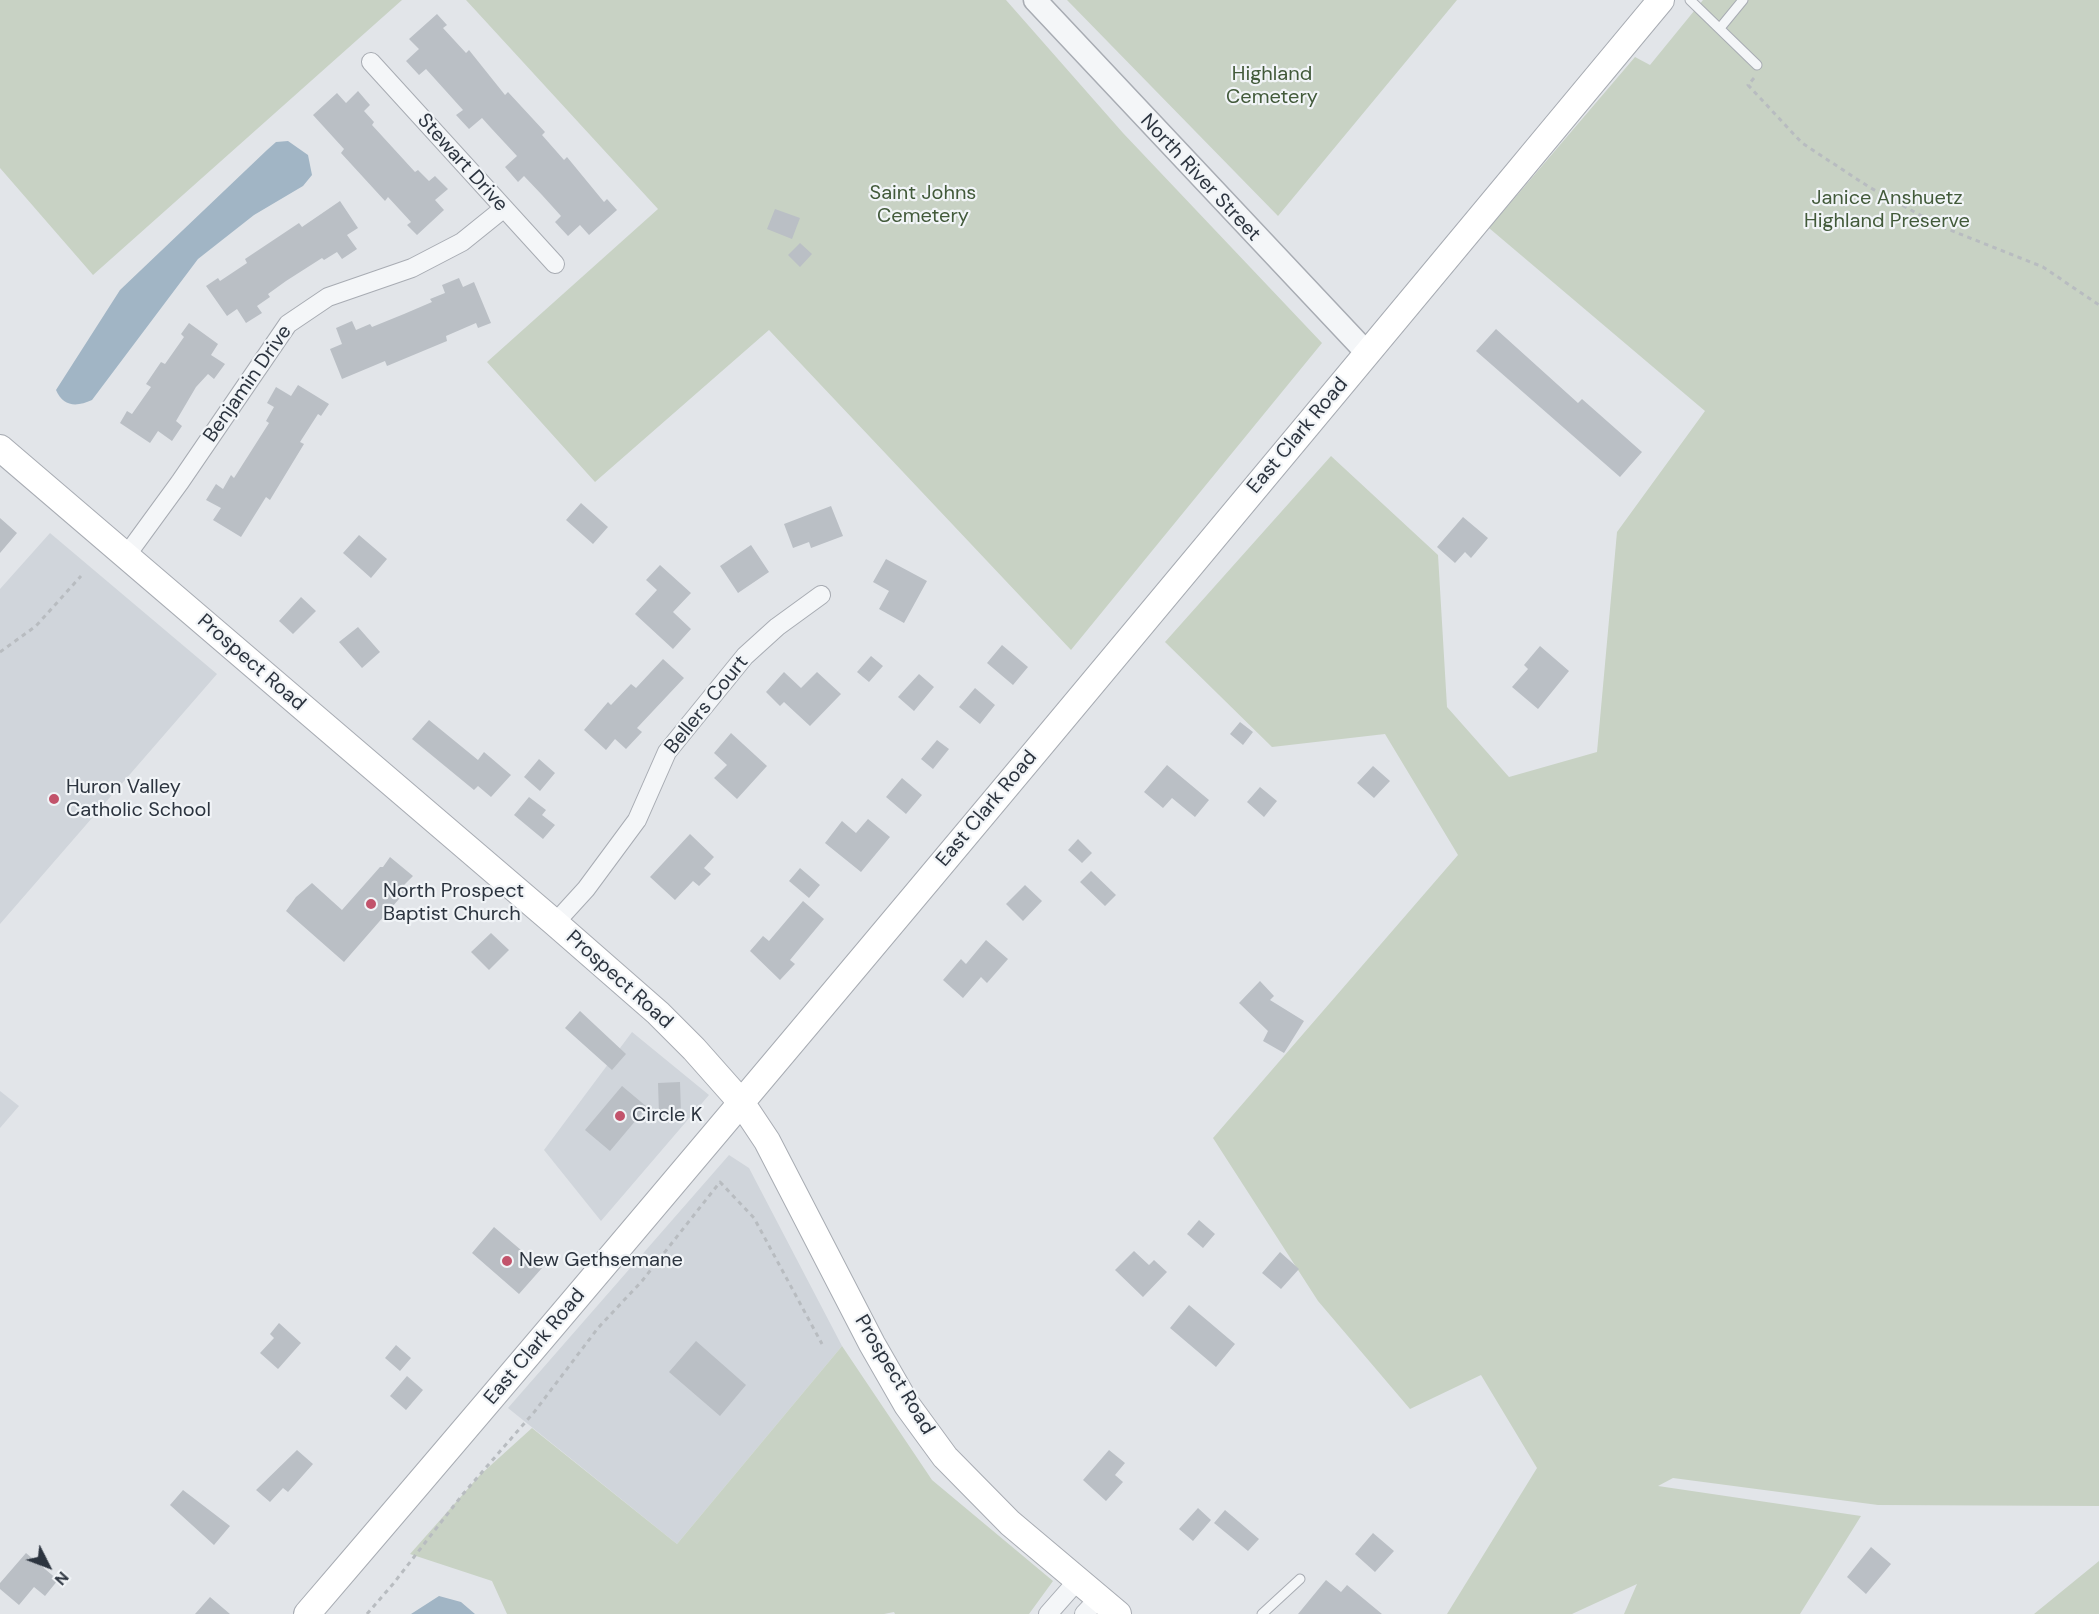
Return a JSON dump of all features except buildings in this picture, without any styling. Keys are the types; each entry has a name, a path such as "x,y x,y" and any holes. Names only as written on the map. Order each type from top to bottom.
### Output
{"main road":[{"name":"East Clark Road","path":"307,1614 741,1102 1661,0"},
{"name":"Prospect Road","path":"0,448 658,1013 741,1102 767,1140 872,1344 907,1405 945,1457 1010,1523 1078,1580 1100,1609"}],"street":[{"name":"North River Street","path":"1035,0 1367,353"},
{"name":"Stewart Drive","path":"371,62 555,264"},
{"name":"Benjamin Drive","path":"126,556 180,482 288,324 328,297 412,268 462,242 503,209"},
{"name":"Bellers Court","path":"555,923 586,889 637,820 667,752 745,656 777,627 821,595"},
{"path":"1048,1614 1078,1580"}],"lane":[{"path":"1690,0 1757,65"},
{"path":"1720,28 1743,0"},
{"path":"1262,1614 1300,1579"}],"path":[{"path":"1755,77 1748,85 1802,144 1869,187 1940,226 2043,267 2099,305"},
{"path":"0,652 36,626 81,576"},
{"path":"367,1614 463,1494 536,1412 598,1328 642,1281 720,1182 754,1218 822,1344"}],"shaded area":[{"name":"Huron Valley Catholic School","path":"50,533 217,674 0,924 0,589"},
{"path":"632,1032 709,1095 601,1221 544,1150"},
{"path":"0,1091 19,1106 0,1128"},
{"path":"729,1155 749,1168 842,1346 677,1544 508,1408"}],"green space":[{"path":"0,0 402,0 93,275 0,168"},
{"name":"Saint Johns Cemetery","path":"466,0 1006,0 1123,133 1322,343 1071,650 769,330 595,482 487,362 658,209"},
{"name":"Highland Cemetery","path":"1067,0 1457,0 1278,216"},
{"name":"Janice Anshuetz Highland Preserve","path":"1703,0 2099,0 2099,1506 1878,1505 1673,1478 1658,1486 1861,1516 1800,1614 1624,1614 1637,1584 1572,1614 1447,1614 1537,1468 1481,1375 1410,1409 1318,1301 1213,1138 1458,855 1385,734 1272,747 1165,642 1331,456 1438,555 1447,707 1509,777 1597,752 1617,532 1705,411 1489,228 1635,57 1650,65"},
{"path":"842,1346 932,1480 1053,1581 1029,1614 895,1614 894,1612 884,1614 507,1614 492,1581 410,1554 480,1475 532,1428 677,1544"},
{"path":"2099,1561 2099,1614 2034,1614"}],"water":[{"path":"288,141 308,155 312,175 303,186 254,215 198,259 92,400 81,404 71,404 62,400 56,390 120,290 276,142"},
{"path":"439,1596 461,1602 475,1614 411,1614"}],"place":[{"name":"Huron Valley Catholic School","path":"54,799"},
{"name":"North Prospect Baptist Church","path":"371,904"},
{"name":"Circle K","path":"620,1116"},
{"name":"New Gethsemane","path":"507,1261"}]}
